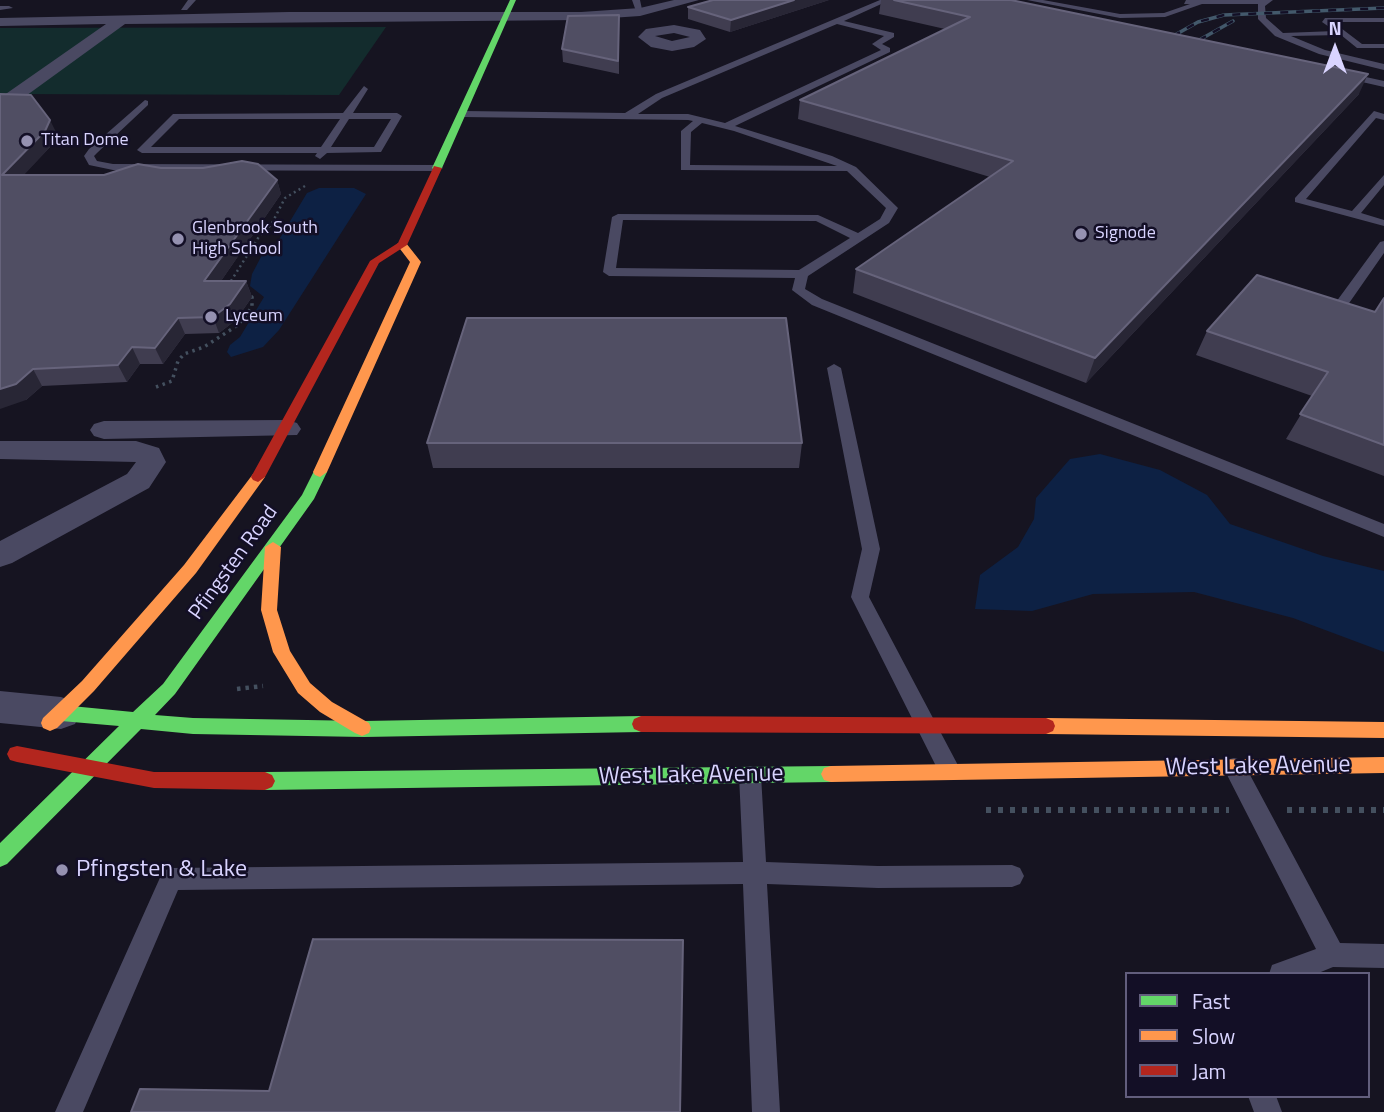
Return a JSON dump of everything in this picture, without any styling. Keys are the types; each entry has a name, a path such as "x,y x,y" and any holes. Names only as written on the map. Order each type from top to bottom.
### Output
{"main road":[{"path":"402,245 513,0"},
{"name":"Pfingsten Road","path":"0,857 169,689 309,496 416,262 402,245 375,261 264,468 190,569 88,686 61,713 9,756"},
{"path":"273,547 269,610 282,652 304,688 326,707 364,729"},
{"name":"West Lake Avenue","path":"61,713 193,726 364,729 744,722 1384,730"},
{"name":"West Lake Avenue","path":"9,756 92,767 154,780 348,781 1384,765"}],"street":[{"path":"0,22 119,22 289,16 505,17 692,0"},
{"path":"638,6 665,29"},
{"path":"6,102 119,22"},
{"path":"0,430 287,429"},
{"path":"0,450 136,450 148,455 151,462 138,481 0,555"},
{"path":"0,707 61,713"}],"lane":[{"path":"184,8 192,0"},
{"path":"629,115 659,96 886,0"},
{"path":"1177,0 1198,4 1268,1"},
{"path":"1268,1 1261,5 1262,19 1278,34 1322,52 1384,67"},
{"path":"1031,3 1041,2 1119,16 1165,15 1198,4"},
{"path":"1384,20 1325,20 1360,46 1384,46"},
{"path":"727,126 887,50 876,44 891,35 836,21"},
{"path":"1278,34 1343,33"},
{"path":"1331,73 1384,84"},
{"path":"312,167 364,89"},
{"path":"145,103 93,151 89,159 101,166 113,167 438,168"},
{"path":"463,114 701,118 852,169 892,208 885,221 859,238 802,274 609,272 618,217 818,218 859,238"},
{"path":"1384,117 1374,114 1299,200 1384,223"},
{"path":"176,116 346,116 397,116 377,150 142,150 176,116"},
{"path":"701,118 686,131 685,168 852,169"},
{"path":"1354,215 1384,178"},
{"path":"1333,316 1384,244"},
{"path":"802,274 798,290 817,302 1384,531"},
{"path":"834,368 871,549 860,597 950,771"},
{"path":"1234,768 1333,955"},
{"path":"750,775 766,1112"},
{"path":"69,1112 172,878 755,873 877,877 1012,876"},
{"path":"1286,972 1333,955 1384,956"}],"path":[{"path":"225,289 260,234 271,225 285,198 306,185"},
{"path":"156,387 172,381 178,362 184,354 204,347 246,317 252,307 252,297 236,292"},
{"path":"228,690 264,685"}],"green space":[{"path":"386,27 339,95 0,94 0,28"}],"water":[{"path":"319,188 354,188 366,194 279,330 263,347 231,357 227,352 230,345 240,337 264,297 250,286 252,274 262,255 277,243 307,193"},
{"path":"1100,454 1160,470 1207,495 1230,524 1323,556 1384,571 1384,652 1293,618 1194,592 1093,594 1032,611 975,609 980,575 1018,547 1034,519 1036,498 1070,459"}],"building":[{"path":"713,0 794,0 731,20 688,7"},
{"name":"Signode","path":"894,0 1011,0 1368,74 1095,358 856,269 1013,161 800,100 970,17"},
{"path":"619,15 618,61 562,49 568,16"},
{"name":"Glenbrook South High School","path":"0,94 31,95 50,120 45,131 2,175 104,175 138,164 161,168 203,168 242,161 258,164 277,180 204,281 246,281 230,304 213,317 178,318 155,348 132,347 118,365 33,369 16,384 0,389"},
{"path":"1257,275 1375,312 1384,298 1384,445 1300,414 1328,372 1207,331"},
{"path":"467,318 786,318 802,443 427,443"},
{"path":"313,939 683,940 680,1112 131,1112 140,1089 269,1091"}],"railway":[{"path":"1159,44 1198,22 1224,15 1384,8"},
{"path":"1185,48 1233,21"}],"traffic: fast":[{"path":"437,168 513,0"},
{"path":"0,857 169,689 309,496 320,472"},
{"path":"61,713 193,726 364,729 641,724"},
{"path":"265,781 831,774"}],"traffic: slow":[{"path":"320,472 416,262 402,245"},
{"path":"50,723 88,686 190,569 258,477"},
{"path":"273,547 269,610 282,652 304,688 326,707 362,728"},
{"path":"1046,726 1384,730"},
{"path":"831,774 1384,765"}],"traffic: jam":[{"path":"258,477 375,261 402,245 437,168"},
{"path":"641,724 1046,726"},
{"path":"17,754 154,780 265,781"}],"place":[{"name":"Titan Dome","path":"27,141"},
{"name":"Signode","path":"1081,234"},
{"name":"Glenbrook South High School","path":"178,239"},
{"name":"Lyceum","path":"211,317"},
{"name":"Pfingsten & Lake","path":"62,870"}]}
